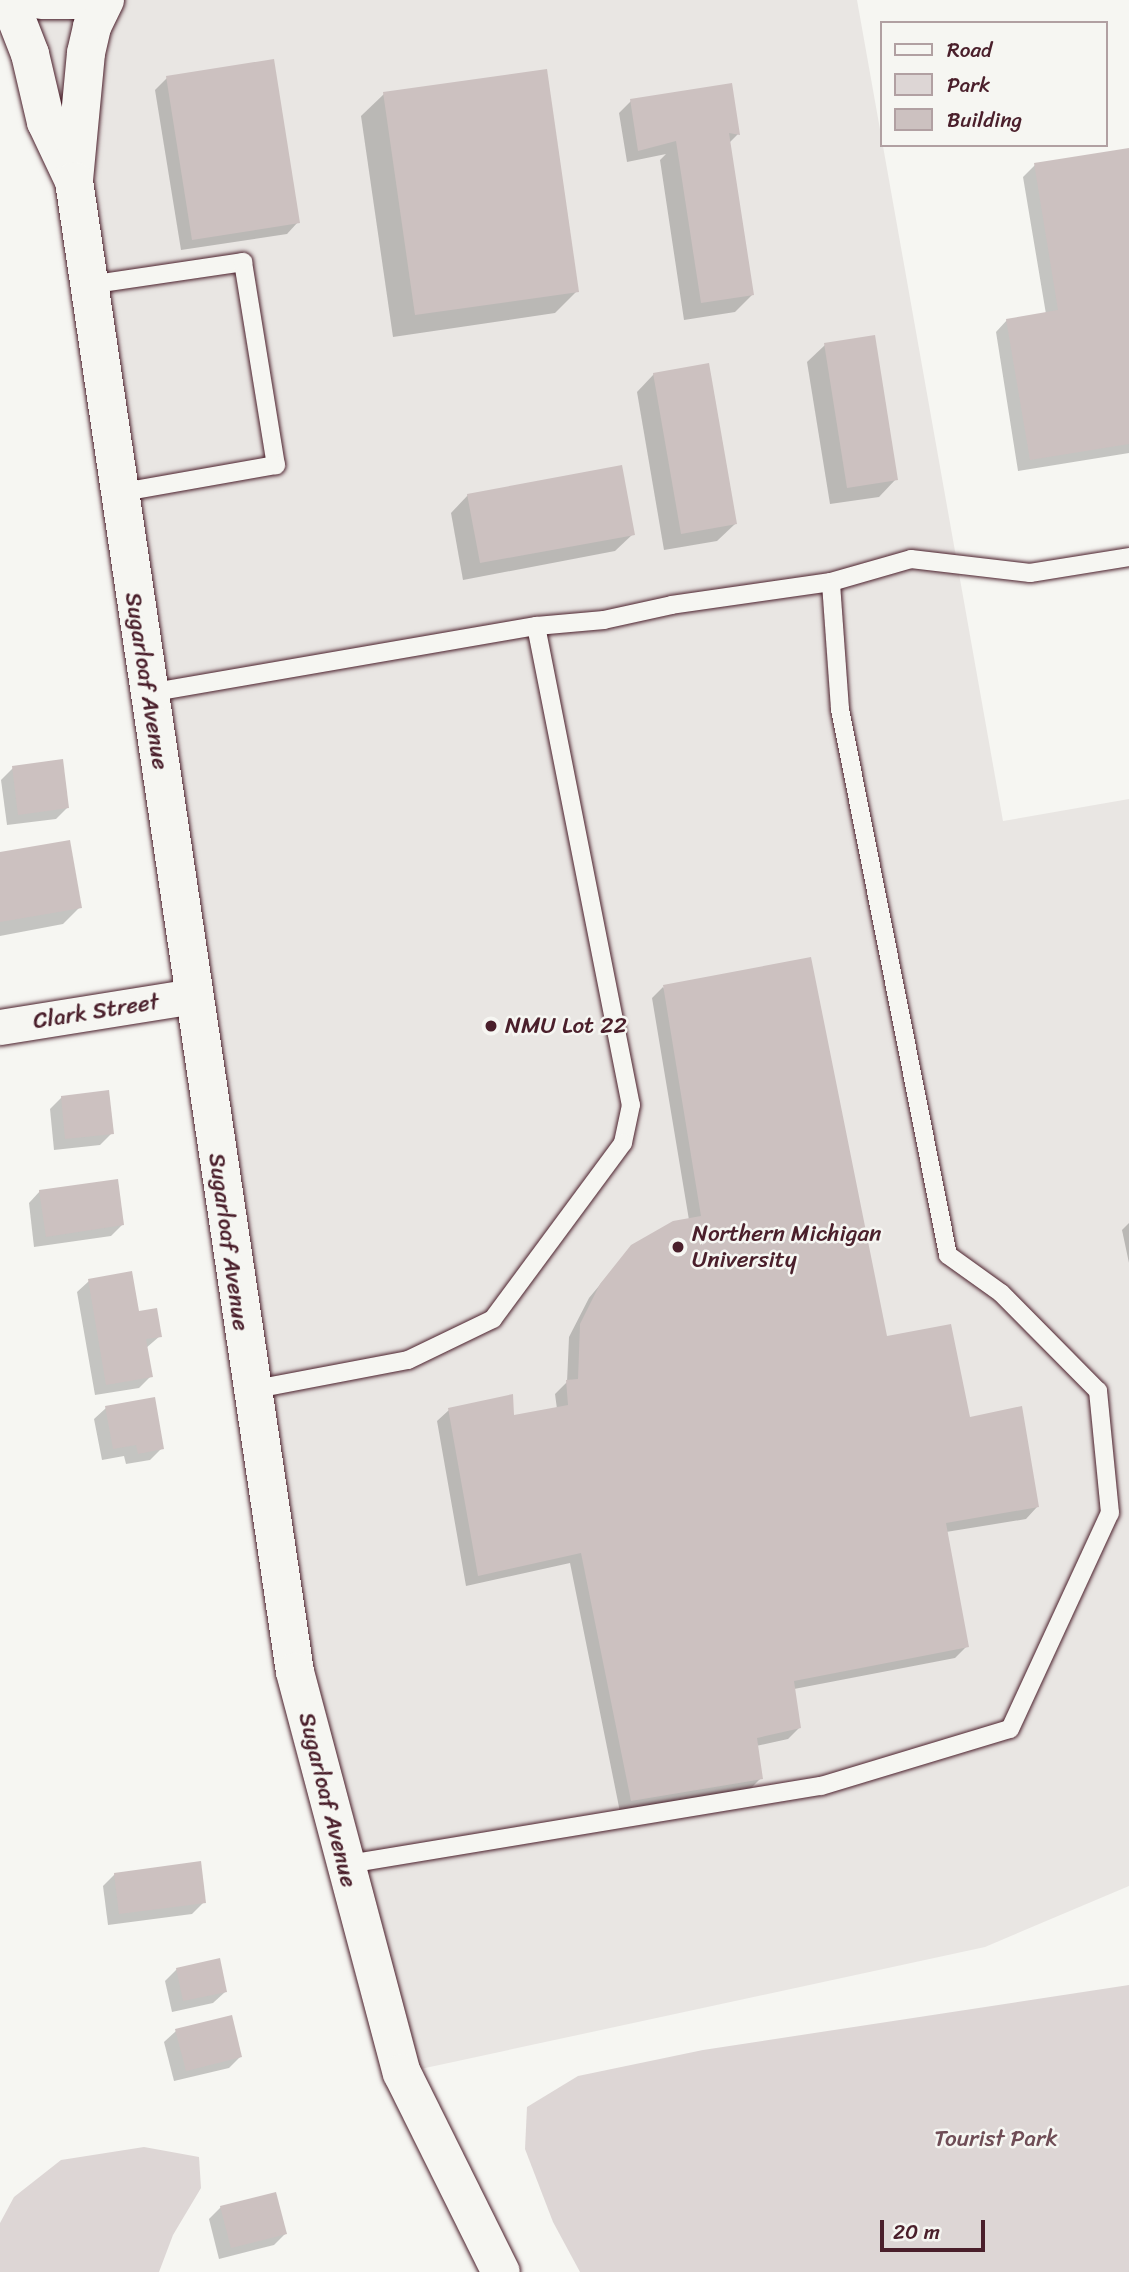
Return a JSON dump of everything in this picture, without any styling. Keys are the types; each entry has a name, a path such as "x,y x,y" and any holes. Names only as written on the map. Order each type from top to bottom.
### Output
{"main road":[{"name":"Sugarloaf Avenue","path":"9,0 30,54 46,122 74,181"},
{"path":"41,0 77,0"},
{"name":"Sugarloaf Avenue","path":"105,0 92,27 86,53 74,181 250,1390 295,1672 343,1865 401,2073 501,2272"}],"street":[{"name":"Clark Street","path":"0,1027 193,996"}],"lane":[{"path":"89,285 243,262 276,465 118,493"},
{"path":"148,693 536,626 604,621 672,605 831,582 911,559 1030,573 1129,557"},
{"path":"343,1865 821,1786 1010,1729 1110,1513 1098,1391 1000,1293 948,1255 840,709 831,582"},
{"path":"250,1390 408,1360 493,1319 623,1143 631,1105 536,626"}],"shaded area":[{"name":"Northern Michigan University","path":"32,0 857,0 880,129 880,147 883,147 1003,821 1129,799 1129,1886 985,1947 402,2073 343,1865"}],"green space":[{"name":"Tourist Park","path":"1129,1985 1129,2272 580,2272 553,2222 525,2149 527,2107 578,2076 703,2050"},
{"path":"144,2147 199,2157 201,2188 173,2235 159,2272 0,2272 0,2223 14,2197 61,2160"}],"building":[{"path":"274,59 300,223 192,240 166,76"},
{"path":"547,69 579,292 415,315 383,92"},
{"path":"732,83 740,135 729,133 754,295 701,303 676,141 638,151 630,99"},
{"path":"1129,148 1129,444 1030,460 1006,319 1058,310 1034,163"},
{"path":"875,335 898,480 847,488 824,343"},
{"path":"709,363 737,524 681,534 653,373"},
{"path":"622,465 635,535 480,563 467,494"},
{"path":"63,759 69,808 18,815 12,766"},
{"path":"70,840 82,908 0,922 0,852"},
{"path":"811,957 887,1336 951,1324 970,1417 1022,1406 1039,1507 946,1523 969,1647 794,1681 801,1728 757,1738 763,1779 631,1801 581,1553 478,1576 448,1408 513,1394 514,1415 568,1405 566,1380 578,1379 580,1324 600,1284 631,1245 673,1221 701,1216 663,985"},
{"path":"109,1090 114,1134 65,1139 61,1096"},
{"path":"118,1179 124,1225 46,1237 39,1190"},
{"path":"132,1271 139,1311 157,1308 162,1337 146,1339 153,1377 106,1385 88,1279"},
{"path":"155,1397 164,1449 138,1454 136,1445 113,1449 105,1406"},
{"path":"201,1861 206,1903 119,1914 114,1873"},
{"path":"220,1958 227,1992 183,2001 176,1968"},
{"path":"232,2015 242,2057 186,2071 175,2029"},
{"path":"276,2192 287,2234 231,2248 220,2206"}],"place":[{"name":"NMU Lot 22","path":"491,1026"},
{"name":"Northern Michigan University","path":"678,1247"}]}
